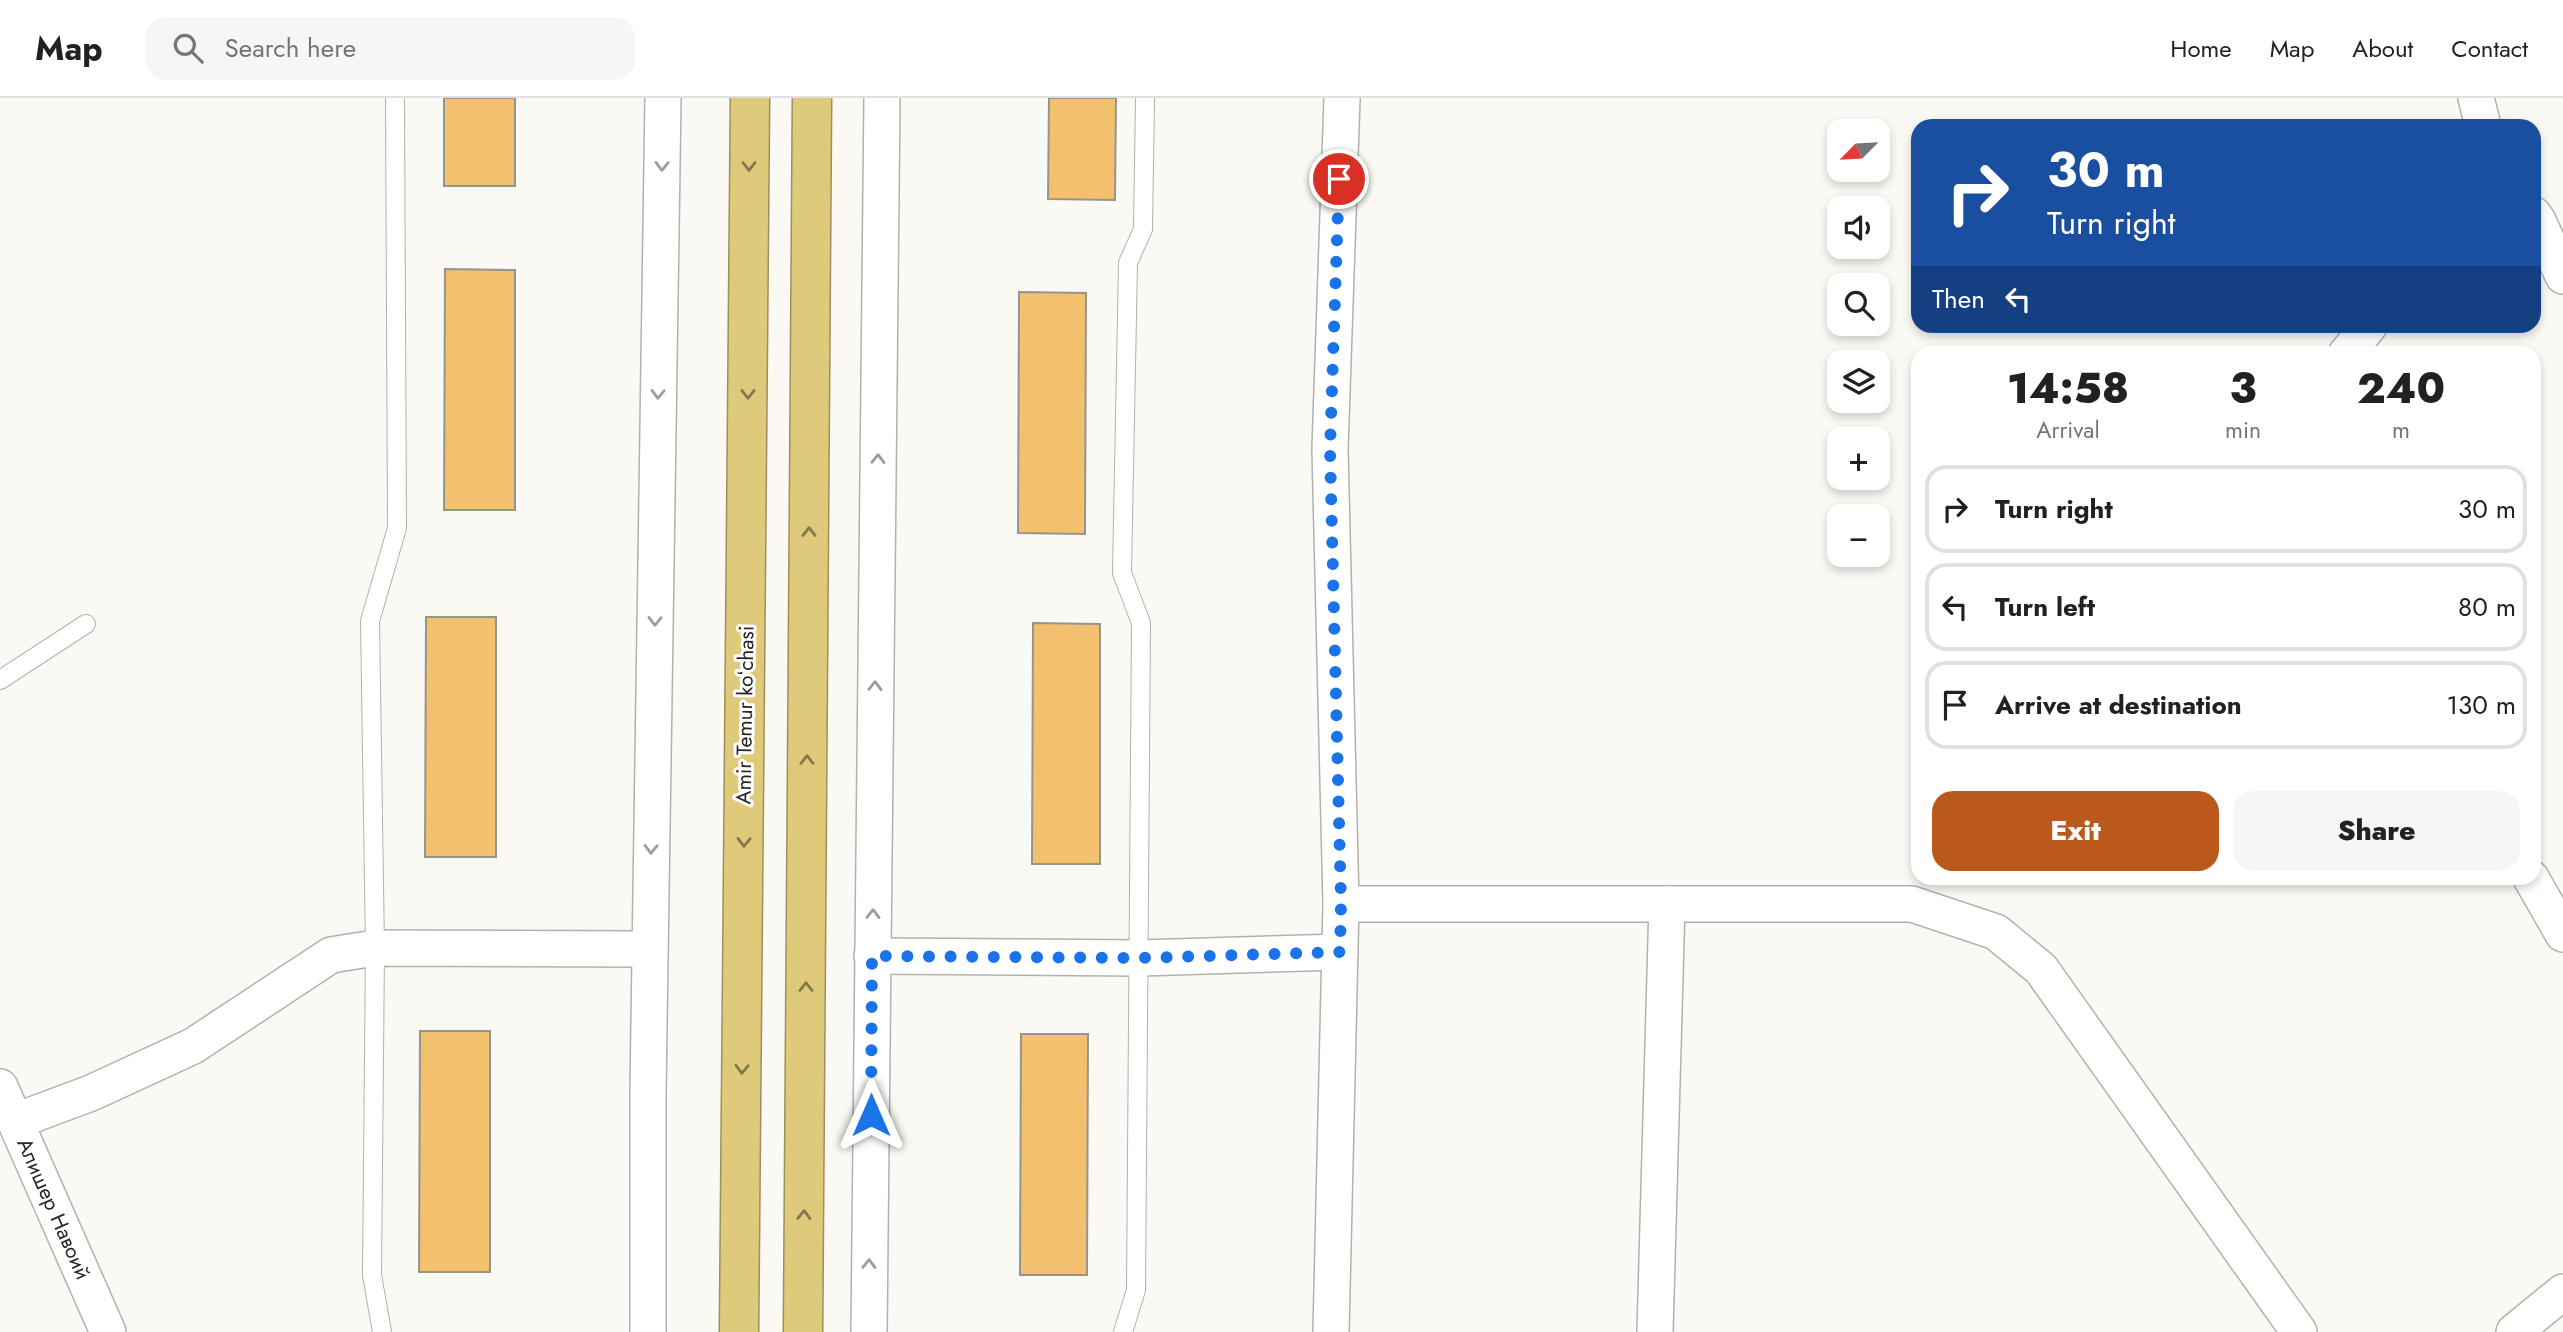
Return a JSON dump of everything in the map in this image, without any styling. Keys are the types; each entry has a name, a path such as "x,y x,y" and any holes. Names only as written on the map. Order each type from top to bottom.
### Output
{"highway":[{"name":"Amir Temur koʻchasi","path":"739,1332 750,98"},
{"path":"803,1332 812,98"}],"street":[{"path":"648,1332 650,950 663,98"},
{"path":"869,1332 882,98"},
{"path":"1332,1332 1341,904 1330,449 1342,98"},
{"path":"2476,98 2481,119"},
{"path":"2541,225 2563,276"},
{"path":"2535,885 2563,934"},
{"path":"1341,904 1912,904 1996,932 2041,969 2299,1332"},
{"path":"1655,1332 1667,904"},
{"path":"16,1121 91,1093 193,1046 331,955 375,948 650,950"},
{"path":"872,956 1140,958 1340,952"},
{"name":"Алишер Навоий","path":"0,1087 108,1332"},
{"path":"2514,1332 2563,1292"}],"lane":[{"path":"382,1332 372,1275 375,948 370,621 397,528 395,98"},
{"path":"1123,1332 1136,1290 1141,623 1122,573 1128,263 1143,229 1145,98"},
{"path":"0,680 86,624"}],"building":[{"path":"444,98 515,98 515,186 444,186"},
{"path":"1049,98 1116,98 1115,200 1048,199"},
{"path":"445,269 515,270 515,510 444,510"},
{"path":"1019,292 1086,293 1085,534 1018,533"},
{"path":"426,617 496,617 496,857 425,857"},
{"path":"1033,623 1100,624 1100,864 1032,864"},
{"path":"420,1031 490,1031 490,1272 419,1272"},
{"path":"1021,1034 1088,1034 1087,1275 1020,1275"}],"route":[{"path":"871,1115 872,956 1140,958 1340,952 1330,449 1339,179"}]}
